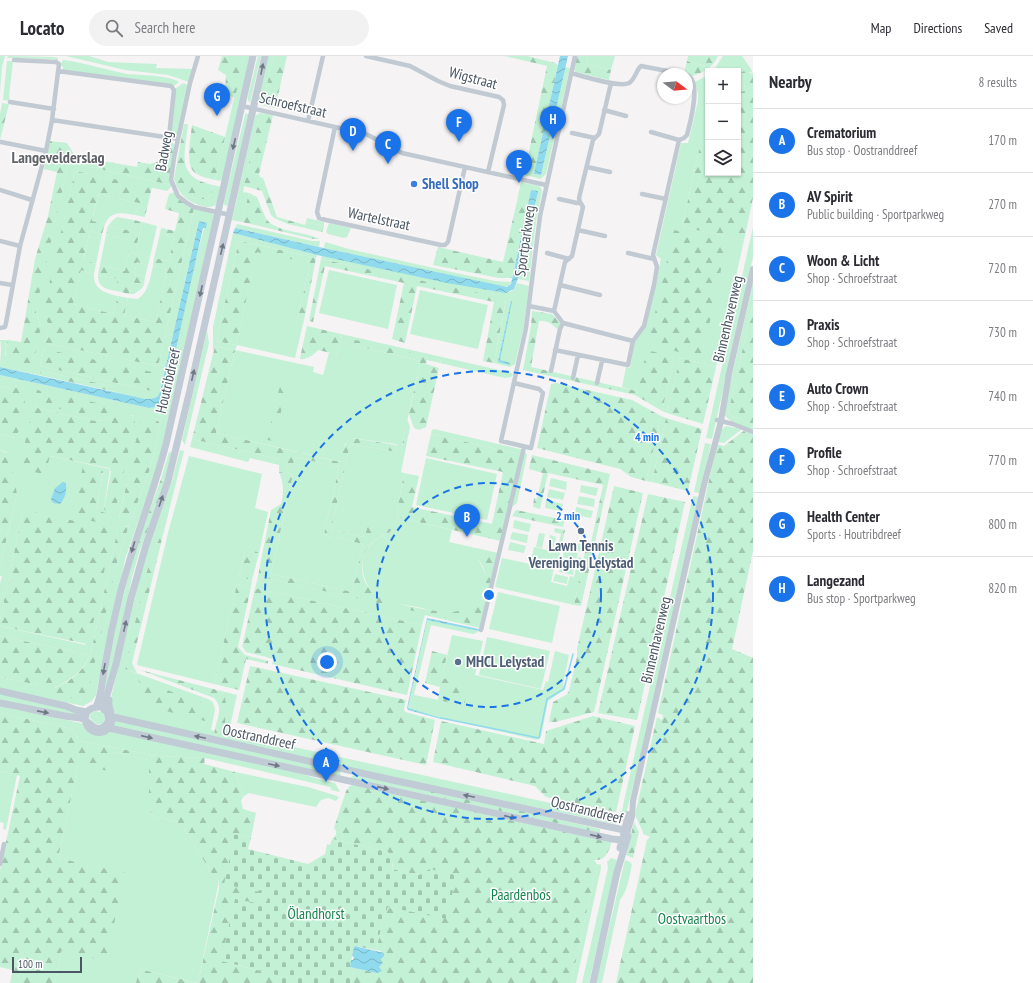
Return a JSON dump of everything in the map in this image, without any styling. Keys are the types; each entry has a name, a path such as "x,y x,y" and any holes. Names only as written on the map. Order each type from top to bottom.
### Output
{"main road":[{"name":"Houtribdreef","path":"96,707 100,699 101,686 120,595 134,544 156,481 166,444 253,56"},
{"name":"Houtribdreef","path":"109,728 112,722 105,702 110,688 131,598 146,545 170,474 265,56"},
{"path":"0,691 66,706 82,708 95,701 101,686"},
{"path":"0,703 86,718"},
{"path":"66,706 76,710 86,718 93,727 100,729 107,724 109,713 96,707 91,709 86,718"},
{"name":"Oostranddreef","path":"109,713 625,835"},
{"name":"Oostranddreef","path":"86,718 91,730 96,732 102,732 109,728 605,838 625,835"},
{"name":"Binnenhavenweg","path":"593,983 625,835"}],"street":[{"name":"Badweg","path":"198,56 190,83 171,176 178,196 187,203 194,207 230,215"},
{"path":"308,121 323,56"},
{"name":"Wigstraat","path":"366,56 410,66 450,86 499,97 503,100 504,105 488,172"},
{"name":"Sportparkweg","path":"524,447 501,441 526,328 540,216 575,56"},
{"path":"0,328 6,327 12,285 20,246 46,151 54,109 59,64 56,62 14,60"},
{"path":"571,73 610,83 628,84 632,82 639,68 642,66 657,69"},
{"path":"58,71 171,86 174,90 169,137"},
{"path":"554,311 565,262 572,256 583,207 579,198 593,140 599,134 610,83"},
{"path":"651,132 680,140 687,136 695,97 693,85"},
{"path":"10,102 54,109"},
{"name":"Schroefstraat","path":"242,106 366,134 402,153 546,185"},
{"path":"604,110 626,116"},
{"path":"52,120 178,139"},
{"name":"Wartelstraat","path":"335,127 317,212 319,218 445,245 448,242 465,167"},
{"path":"572,133 595,138"},
{"path":"555,350 602,361 628,365 633,341 644,326 654,284 657,267 653,255 680,140"},
{"path":"1,142 46,151"},
{"path":"587,167 610,172"},
{"path":"0,190 32,200"},
{"path":"642,194 666,199"},
{"path":"559,199 577,203 580,202"},
{"path":"578,230 605,236"},
{"path":"0,241 20,246"},
{"path":"547,253 569,259"},
{"path":"628,253 654,259"},
{"name":"Binnenhavenweg","path":"625,835 633,812 633,801 753,269"},
{"path":"0,283 12,285"},
{"path":"560,285 600,295"},
{"path":"529,306 554,311 563,323 633,341"},
{"path":"551,371 555,350 563,323"},
{"path":"573,378 578,355"},
{"path":"597,383 602,361"},
{"path":"482,630 524,447 530,448 543,393 539,389 514,383"},
{"path":"719,420 753,432"},
{"path":"0,864 4,844"}],"green space":[{"path":"0,56 5,56 2,67 0,92"},
{"path":"8,56 53,57 58,58 58,61 54,59 7,58"},
{"path":"66,56 89,56 108,62 157,64 156,68 192,69 189,82 168,75 125,70"},
{"path":"222,56 244,56 235,98 225,94 226,75 218,70"},
{"path":"244,56 251,56 222,181 215,180"},
{"path":"258,56 261,56 250,103 248,96"},
{"path":"267,56 274,56 262,105 258,102"},
{"path":"274,56 287,56 275,108 262,105"},
{"path":"505,56 527,56 558,65 534,177 524,175 547,66"},
{"path":"577,56 588,56 587,64 611,70 609,80 576,72 574,69"},
{"path":"588,56 615,56 611,70 587,64"},
{"path":"688,56 708,56 706,66 687,61"},
{"path":"708,56 718,56 708,68 705,68 705,70 693,76 693,68 685,68 687,61 705,66"},
{"path":"723,56 742,56 753,74 751,72 741,73 741,68 715,68"},
{"path":"64,60 127,74 168,78 179,82 174,86 63,70 61,65 62,61"},
{"path":"7,61 13,61 9,96 10,101 3,100"},
{"path":"565,67 570,68 546,174 540,179 534,177 534,174 541,175"},
{"path":"745,71 753,74 753,198 744,240 682,227 699,150 705,143 705,176 741,176 741,91 743,92 745,88 744,84 741,83 741,73"},
{"path":"705,77 705,143 699,150 682,227 744,240 716,367 680,358 667,413 662,411 674,357 637,391 622,387 626,367 630,368 635,339 647,323 661,259 656,255 681,143 688,143 698,101 695,82"},
{"path":"183,83 188,85 177,135 171,135 175,89"},
{"path":"741,83 744,84 745,88 743,92 741,92"},
{"path":"2,103 9,104 0,140 0,114"},
{"path":"246,113 249,115 228,205 226,206 224,201"},
{"path":"260,113 243,192 249,193 242,222 232,220 255,116"},
{"path":"260,113 273,115 259,174 260,177 263,178 277,217 305,225 306,222 324,226 322,232 288,224 274,218 271,215 262,191 244,186"},
{"path":"184,124 188,124 185,145 185,163 193,176 201,181 213,185 211,194 207,199 198,199 182,195 174,179"},
{"path":"192,125 225,137 215,180 199,175 191,168 189,150"},
{"path":"164,140 173,143 176,146 169,177 171,185 73,163 68,165 36,309 41,326 33,366 15,362 8,358 6,348 8,340 21,342 35,259 48,216 57,172 44,169 50,141 67,143 74,154 80,157 137,167 138,162 150,164 160,161"},
{"path":"73,163 171,185 171,187 167,191 75,171 44,311 49,326 45,343 158,366 194,208 212,213 215,216 162,450 125,559 96,695 92,701 83,706 0,688 0,677 38,685 53,683 78,667 85,654 0,636 0,626 86,645 23,510 0,620 0,583 2,576 0,576 0,567 17,494 7,452 0,450 0,434 15,438 27,388 9,388 0,386 0,375 149,408 158,406 204,228 207,223 199,221 161,391 157,398 148,399 134,397 111,391 111,386 41,371 39,375 0,367 0,340 8,340 5,356 41,326 35,309 68,165","holes":["44,349 152,391 40,366","33,407 95,421 134,415 104,508 110,469 50,456","147,417 158,420 160,424 150,469 132,517 118,524 126,486","84,467 103,472 96,510","129,525 116,566 79,700 54,688 77,674 85,664 91,652 118,528"]},
{"path":"75,171 152,187 145,217 135,215 139,203 98,194 92,221 105,224 102,234 90,231 83,260 96,264 94,274 81,270 73,304 113,314 118,296 128,298 124,315 156,322 167,269 153,266 154,258 169,261 174,237 160,234 161,228 175,231 179,213 165,209 169,194 175,192 194,208 158,366 45,343 49,326 43,311"},
{"path":"521,182 539,186 542,191 536,221 529,281 518,279 531,190 528,204 517,201"},
{"path":"213,185 221,187 216,205 212,207 198,205 182,195 198,199 207,199 211,194"},
{"path":"249,193 257,197 267,220 271,224 320,239 313,239 242,222"},
{"path":"98,194 139,203 135,215 114,214 105,224 92,222"},
{"path":"517,201 528,204 512,278 499,278 433,265 438,247 503,262"},
{"path":"117,217 134,220 131,231 108,226"},
{"path":"307,218 324,222 324,226 306,222"},
{"path":"134,220 142,222 136,248 128,246 129,240 106,235 108,226 131,231"},
{"path":"142,222 157,226 150,257 129,252 125,271 100,265 106,235 130,240 136,248"},
{"path":"329,223 351,228 347,237 344,238 328,234 326,232"},
{"path":"237,224 312,241 320,241 319,247 235,228"},
{"path":"753,227 753,257 712,439 706,438"},
{"path":"674,230 727,242 702,358 648,344"},
{"path":"90,231 102,234 96,264 83,261"},
{"path":"233,233 317,255 316,258 239,241 216,341 236,345 257,251 310,263 298,318 304,320 295,358 237,345 235,350 215,346 213,351 213,327"},
{"path":"160,234 174,237 169,261 154,258"},
{"path":"239,241 316,258 304,320 298,318 310,263 257,252 236,345 216,341"},
{"path":"325,242 349,249 456,273 495,281 511,282 509,286 503,287 324,248"},
{"path":"129,252 150,257 148,265 137,262 134,274 145,277 144,285 132,282 129,294 121,292 123,284 117,283 118,279 98,275 100,265 125,271"},
{"path":"322,256 511,292 517,283 529,286 524,326 515,364 510,367 494,363 506,300 321,259"},
{"path":"321,259 506,299 494,363 483,361 494,302 417,286 405,343 392,339 404,283 325,266 313,322 309,321"},
{"path":"137,262 148,265 145,277 134,274"},
{"path":"153,266 167,269 156,322 124,315 128,298 138,299 145,292"},
{"path":"81,270 94,274 94,279 101,290 118,296 113,314 73,304"},
{"path":"329,270 397,285 388,329 319,313"},
{"path":"98,275 118,279 123,284 121,292 102,286 98,280"},
{"path":"132,282 144,285 134,294 129,294"},
{"path":"753,283 753,303 728,414 753,425 753,430 731,421 724,415"},
{"path":"420,290 488,305 478,349 410,334"},
{"path":"753,303 753,425 728,414"},
{"path":"532,311 552,314 561,324 557,329 549,323 539,321 531,367 637,391 647,350 674,357 662,411 635,395 523,370 531,326"},
{"path":"307,326 341,334 336,356 331,356 331,353 318,350 310,357 300,359"},
{"path":"207,330 209,343 185,445 182,440"},
{"path":"341,334 512,373 513,375 511,377 505,378 440,363 441,360 345,343 420,361 402,445 406,447 401,472 404,473 396,517 452,530 449,542 485,550 483,558 477,557 485,573 486,583 482,596 477,601 460,612 448,613 387,601 371,590 365,579 362,566 364,554 369,546 381,536 390,532 365,537 331,530 350,444 397,452 398,447 396,444 352,438 345,444 341,462 216,433 235,350 314,367 313,372 323,375 329,353 336,356"},
{"path":"347,338 441,360 440,363 427,360 426,364 439,368 426,427 419,430 414,428 409,414 420,361 345,343"},
{"path":"215,346 235,350 216,433 340,462 345,445 352,438 396,445 398,447 397,452 350,444 331,530 365,537 368,524 391,529 390,532 373,542 364,554 363,574 367,585 376,594 388,600 415,608 441,612 465,609 478,600 485,587 486,576 476,556 483,558 485,550 498,553 481,626 261,577 259,582 257,581 271,510 281,504 282,500 283,484 279,472 293,474 271,574 352,592 363,544 324,535 339,467 295,457 292,468 290,469 279,459 192,439"},
{"path":"44,349 157,373 152,391 40,366"},
{"path":"680,358 716,367 703,424 667,413"},
{"path":"41,371 111,386 111,391 39,375"},
{"path":"283,373 290,374 274,441 267,440"},
{"path":"556,383 632,400 661,416 646,481 631,477 620,469 537,448 551,384"},
{"path":"0,386 9,388 28,388 17,437 15,438 0,434"},
{"path":"37,390 111,406 109,412 97,417 34,403"},
{"path":"33,407 95,421 126,416 136,416 115,512 104,509 111,471 109,468 50,456 46,471 43,474 21,469 20,465"},
{"path":"661,416 666,418 652,482 646,481"},
{"path":"141,417 155,419 160,424 150,469 132,517 118,524"},
{"path":"666,418 702,429 688,491 652,482"},
{"path":"407,419 410,427 406,447 402,446"},
{"path":"726,426 742,429 724,443 717,442 721,430"},
{"path":"434,429 524,450 527,455 517,503 512,507 523,455 431,434 432,430"},
{"name":"Oostvaartbos","path":"745,430 753,434 753,551 732,649 753,658 753,983 616,983 647,840 650,837 643,834 635,815 657,717 662,720 663,715 658,713 717,444 724,446"},
{"path":"431,434 523,455 501,541 396,517 404,473 419,476 412,507 492,524 503,472 426,456"},
{"path":"192,439 279,459 285,463 288,468 292,468 295,457 339,467 324,535 363,544 352,592 271,574 293,474 279,472 279,465 250,458 248,462 190,447"},
{"path":"705,443 711,444 700,493 694,492"},
{"path":"0,450 10,454 17,494 0,567"},
{"path":"180,450 184,451 163,535 157,542 125,669 213,702 215,710 211,730 214,731 215,735 224,694 217,690 237,695 229,731 239,735 610,816 613,814 617,815 616,824 348,768 323,760 309,760 115,714 110,702 145,555 172,481"},
{"path":"169,452 173,453 166,481 161,479"},
{"path":"532,455 610,474 581,606 574,605 587,542 591,543 603,485 548,473 540,509 533,507 534,498 537,499 543,473 529,469"},
{"path":"189,456 262,474 255,508 268,512 259,553 255,551 245,551 239,577 252,580 251,587 237,584 214,684 137,665 168,533"},
{"path":"426,458 497,474 487,520 416,505"},
{"path":"83,466 103,471 96,510 112,515 111,525 73,517"},
{"path":"551,478 567,482 566,490 549,486"},
{"path":"161,479 166,481 140,550 136,548"},
{"path":"581,485 598,488 596,496 580,492"},
{"path":"614,486 643,493 594,712 555,722 549,722 553,702 566,695 569,691"},
{"path":"549,489 565,493 563,500 547,497"},
{"path":"648,494 685,502 637,720 598,713"},
{"path":"579,496 595,499 594,507 577,504"},
{"path":"693,496 699,497 643,748 626,814 621,813 620,811 622,811"},
{"path":"546,500 563,504 561,511 545,508"},
{"path":"576,507 593,511 591,518 575,515"},
{"path":"23,510 113,529 89,643 87,644 0,626"},
{"path":"516,510 565,520 563,527 512,516"},
{"path":"514,520 531,524 529,532 513,528"},
{"path":"129,525 116,566 88,693 85,698 79,700 45,692 67,682 79,672 88,660 118,528"},
{"path":"555,528 565,530 560,553 557,553 561,534 554,532"},
{"path":"512,532 528,535 527,543 510,539"},
{"path":"539,533 545,534 542,548 536,547"},
{"path":"163,535 132,663 137,673 125,669 144,582 154,548"},
{"path":"550,535 556,537 553,550 547,549"},
{"path":"510,542 526,546 524,553 508,550"},
{"path":"570,542 584,545 582,552 569,549"},
{"path":"534,547 560,553 558,563 555,563 551,582 567,586 570,576 574,577 576,568 561,564 562,559 577,562 578,557 584,559 574,605 495,587 502,558 530,564"},
{"path":"136,548 140,550 132,577 116,656 103,701 112,643"},
{"path":"248,550 259,553 252,580 239,577 245,551"},
{"path":"564,550 578,553 576,560 563,557"},
{"path":"561,566 574,569 573,575 559,572"},
{"path":"555,574 568,577 567,584 553,581"},
{"path":"261,577 481,626 480,628 425,615 422,625 255,588 257,581 259,582"},
{"path":"237,584 251,587 238,647 245,655 268,661 268,664 246,659 239,690 214,684"},
{"path":"255,588 422,625 407,695 272,664 274,659 246,652 242,646"},
{"path":"498,592 560,606 552,643 489,629"},
{"path":"427,619 479,631 473,634 431,625 414,695 464,705 442,678 452,635 483,641 475,675 543,690 546,681 548,682 555,651 569,655 563,685 565,685 564,690 548,701 541,737 537,740 408,709"},
{"path":"0,636 85,654 83,661 73,672 66,677 45,685 38,685 0,677"},
{"path":"487,637 550,651 541,689 479,675"},
{"path":"432,651 447,655 442,678 469,684 464,706 438,700 440,687 425,683"},
{"path":"250,666 406,700 404,709 405,712 435,720 426,765 237,723"},
{"path":"140,670 217,690 224,694 226,703 225,725 214,735 219,706 214,698"},
{"path":"138,679 207,705 208,709 205,721 158,708 147,697"},
{"path":"0,694 35,701 83,714 82,716 0,700"},
{"path":"0,706 296,772 335,783 340,792 331,790 330,787 205,758 157,756 79,741 72,729 0,713"},
{"path":"96,711 103,713 105,718 103,723 96,724 89,717 92,712"},
{"path":"0,713 72,729 79,741 157,756 205,758 204,764 235,772 243,797 241,801 243,809 256,813 251,838 233,834 233,842 270,893 266,906 232,964 278,975 277,983 198,983 219,888 219,881 214,877 184,828 179,823 151,815 149,805 149,760 113,752 109,771 78,765 58,858 125,873 106,961 61,951 55,983 10,983 13,970 0,967 0,870 20,776 0,771"},
{"path":"593,716 635,726 616,812 546,797 535,786 433,762 441,721 544,744 546,731"},
{"path":"116,719 340,771 341,776 113,727"},
{"path":"113,752 149,760 149,805 151,815 179,823 184,828 214,877 219,881 198,983 139,969 136,983 55,983 61,951 125,874 58,858 78,765"},
{"path":"0,771 17,775 6,830 3,829 4,823 0,822"},
{"path":"235,772 308,787 339,797 336,801 328,798 321,800 316,807 249,793 243,797"},
{"path":"354,775 416,788 415,792 350,778"},
{"name":"Paardenbos","path":"353,785 610,842 611,844 606,856 598,860 594,860 597,864 571,983 351,983 355,968 377,973 380,969 379,967 383,964 380,961 381,951 376,950 383,920 388,907 398,909 419,875 392,869 393,864 388,852 332,839 336,835 334,828 346,791"},
{"path":"416,788 444,793 600,829 600,833 415,792"},
{"path":"634,822 639,832 633,858 626,855"},
{"name":"Ölandhorst","path":"233,834 251,838 248,849 308,864 325,854 327,844 330,845 332,839 388,852 393,862 392,869 419,875 430,869 456,875 447,919 388,907 383,920 376,950 356,946 354,947 350,967 355,968 351,983 277,983 277,979 275,977 277,975 221,961 235,899 266,905 269,894 224,884 233,844 231,841"},
{"path":"611,858 617,860 589,983 582,983 608,868 607,862"},
{"path":"625,860 630,862 632,865 627,888 620,900 602,983 596,983"},
{"path":"597,864 601,865 601,868 576,983 571,983"},
{"path":"139,969 197,983 136,983"}],"water":[{"path":"560,56 568,56 541,175 534,174"},
{"path":"531,190 538,191 520,273 514,289 506,293 447,283 317,255 233,233 235,228 507,287 511,284"},
{"path":"199,221 207,223 206,228 203,228 165,398 161,404 149,408 0,375 0,367 145,399 158,396"},
{"path":"511,301 500,360 510,363 510,365 498,362"},
{"path":"63,482 66,483 66,486 63,500 60,504 53,503 51,499 55,488"},
{"path":"427,618 479,629 479,631 427,620 408,708 441,719 408,710 407,708"},
{"path":"355,946 384,953 384,956 380,960 383,963 379,967 382,971 377,973 350,967 351,960 353,960 354,957 352,956"}],"waterway":[{"path":"441,718 539,738 547,699 564,689 573,654"}],"place":[{"name":"Health Center","path":"217,116"},
{"name":"Langezand","path":"553,139"},
{"name":"Profile","path":"459,142"},
{"name":"Praxis","path":"353,151"},
{"name":"Woon & Licht","path":"388,164"},
{"name":"Auto Crown","path":"519,183"},
{"name":"Shell Shop","path":"414,184"},
{"name":"Lawn Tennis Vereniging Lelystad","path":"581,531"},
{"name":"AV Spirit","path":"467,537"},
{"name":"MHCL Lelystad","path":"458,662"},
{"name":"Crematorium","path":"326,782"}],"district":[{"name":"Langevelderslag","path":"58,157"}]}
